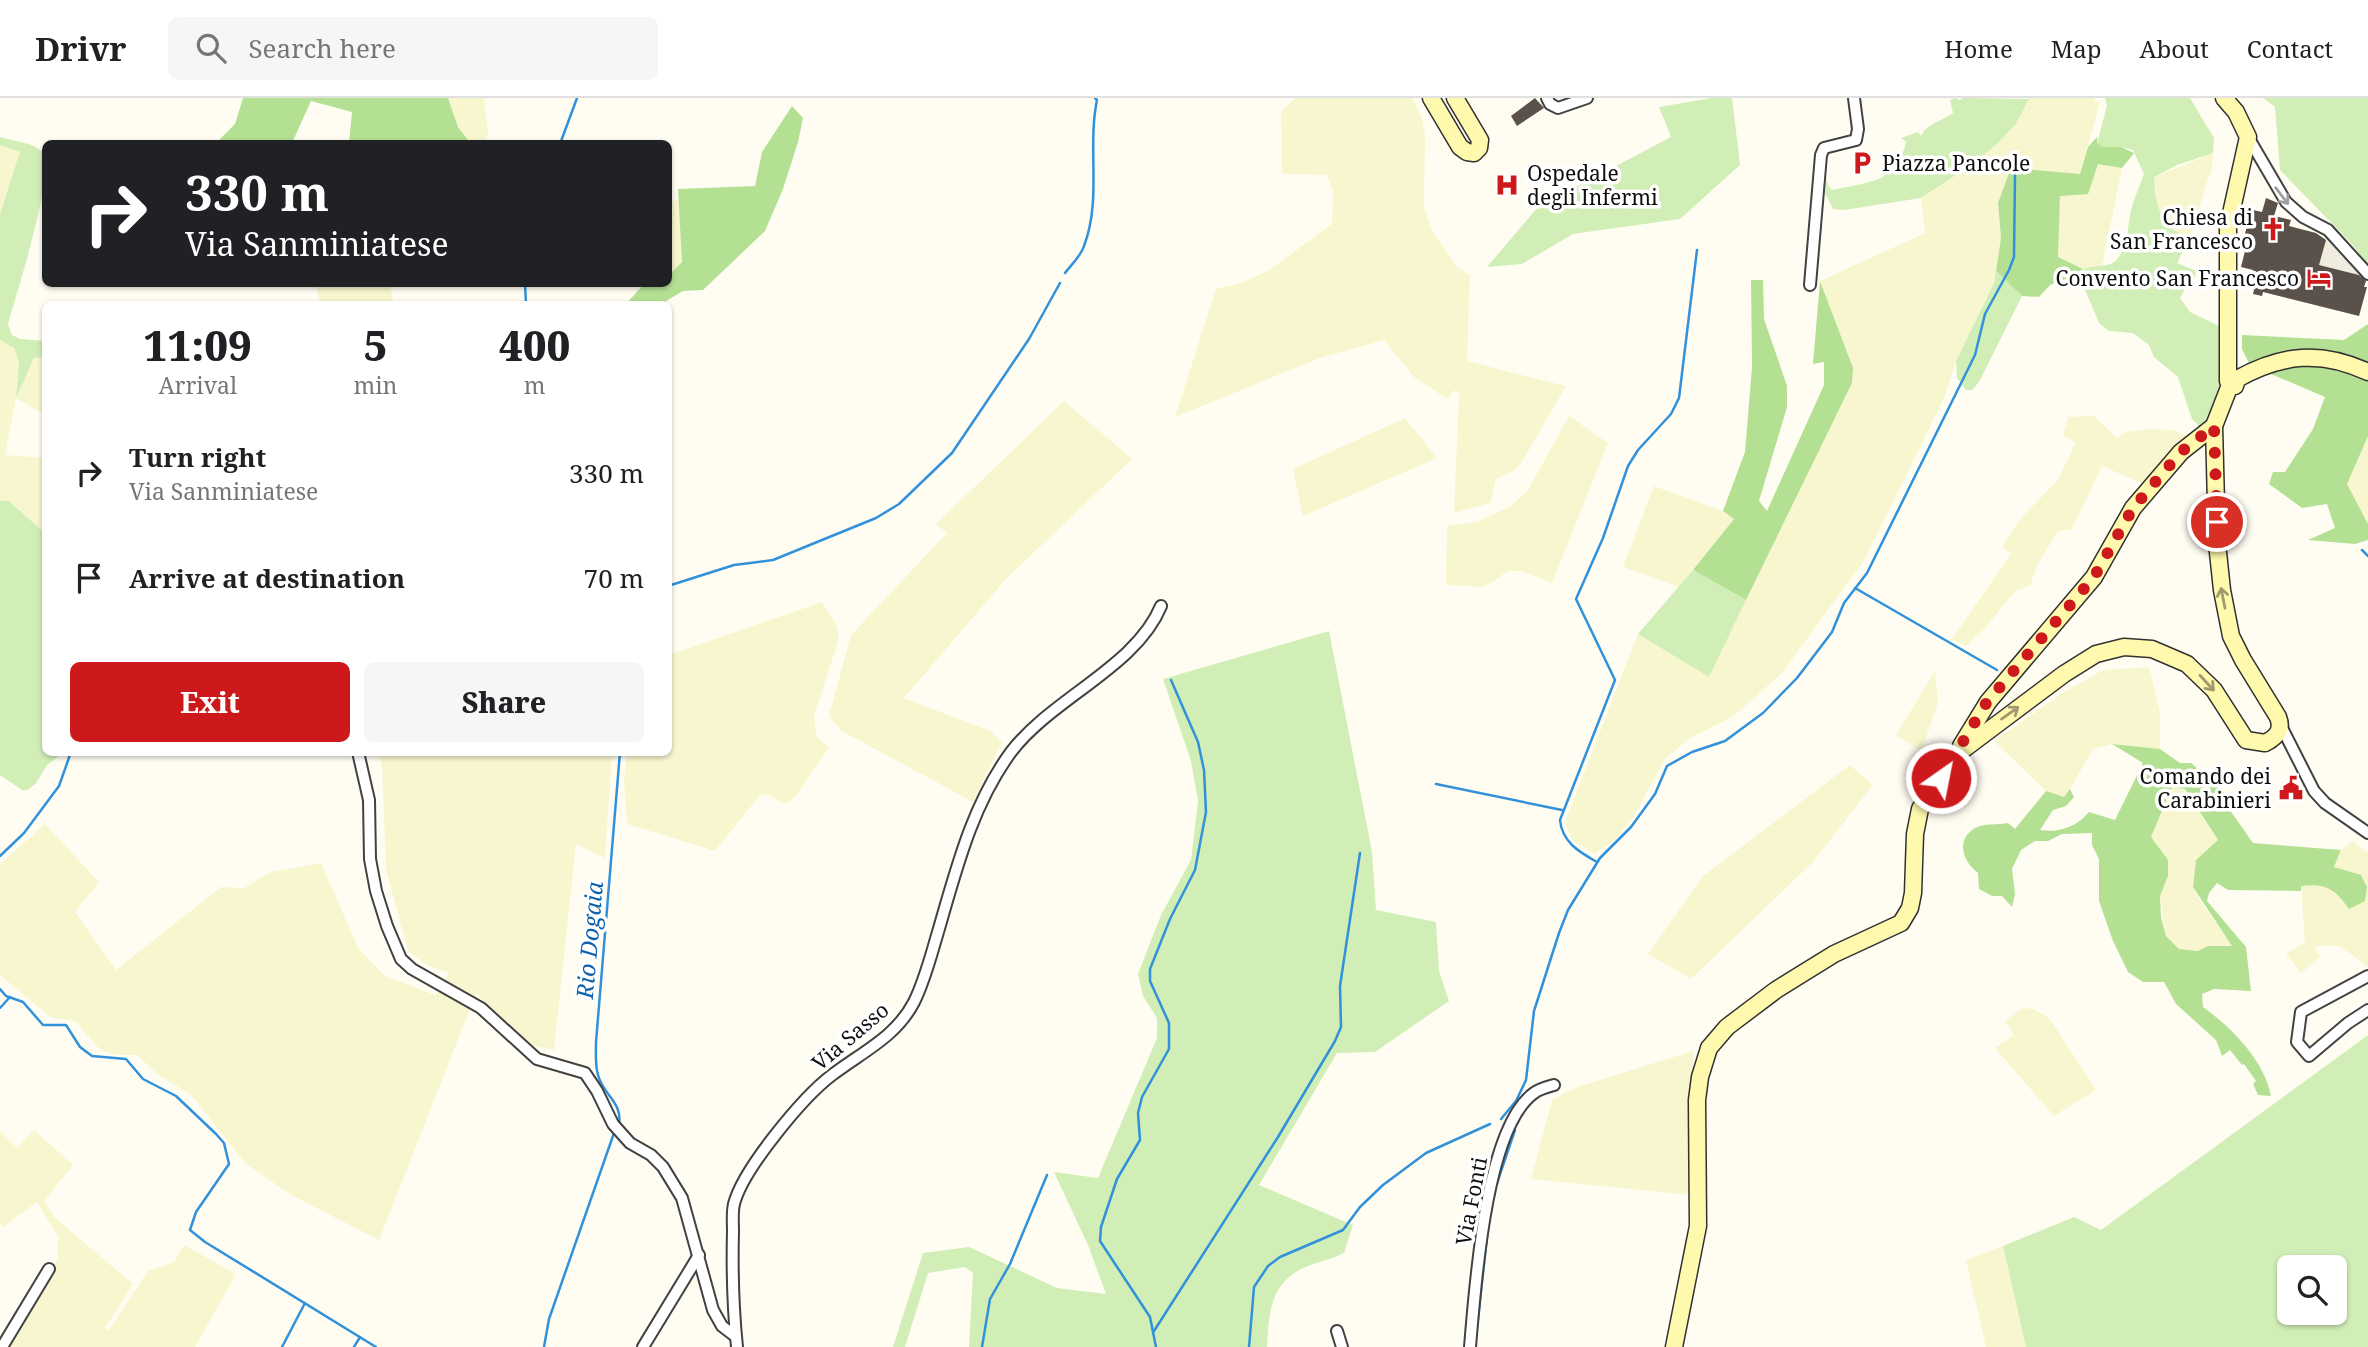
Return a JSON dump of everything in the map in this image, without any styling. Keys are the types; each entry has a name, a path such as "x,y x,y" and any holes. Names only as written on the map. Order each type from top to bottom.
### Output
{"main road":[{"path":"1431,98 1460,147 1474,153 1479,148 1480,140 1455,98"},
{"path":"1956,755 2064,674 2096,654 2124,647 2152,649 2187,664 2214,691 2246,740 2264,743 2273,739 2281,726 2271,701 2243,660 2231,636 2217,543 2214,426 2232,381 2228,227 2248,137 2236,105 2224,98"},
{"path":"2232,381 2259,367 2308,357 2327,357 2368,372"},
{"path":"1674,1347 1698,1226 1697,1100 1700,1077 1709,1048 1727,1027 1776,990 1834,954 1896,928 1901,923 1910,908 1913,893 1915,834 1920,809 1987,702 2094,577 2133,508 2181,452 2214,426"}],"street":[{"path":"1547,98 1550,104 1558,108 1587,98"},
{"path":"1810,285 1821,155 1824,148 1856,140 1858,129 1854,98"},
{"path":"2248,137 2286,202 2303,217 2328,230 2367,273"},
{"name":"Via Sasso","path":"736,1341 732,1263 734,1205 764,1148 830,1076 871,1049 898,1026 914,1003 925,974 980,802 1012,751 1053,710 1147,634 1161,606"},
{"path":"2281,726 2314,791 2325,803 2368,833"},
{"name":"Via Sasso","path":"359,756 369,800 370,859 376,891 401,959 412,969 481,1008 537,1059 585,1073 613,1124 630,1143 651,1155 673,1182 682,1198 713,1310 722,1326 736,1341"},
{"path":"2368,976 2301,1012 2297,1042 2309,1056 2368,1010"},
{"name":"Via Fonti","path":"1470,1347 1477,1275 1490,1190 1504,1139 1521,1107 1534,1093 1554,1085"},
{"path":"643,1347 699,1255"},
{"path":"2,1347 49,1269"},
{"path":"1337,1331 1342,1347"}],"shaded area":[{"path":"448,98 484,98 488,134 486,140 467,140 458,127"},
{"path":"1295,98 1412,98 1422,118 1425,135 1424,208 1432,231 1458,268 1470,275 1467,361 1566,386 1523,460 1515,470 1496,479 1490,503 1454,513 1459,394 1455,390 1447,399 1414,377 1384,340 1320,358 1175,417 1216,289 1238,284 1268,271 1332,224 1333,192 1327,175 1282,174 1281,112"},
{"path":"2029,98 2095,98 2095,102 2100,102 2080,174 1998,203 2001,238 1994,283 1956,361 1945,396 1865,559 1782,673 1734,716 1690,738 1665,759 1634,816 1615,840 1595,854 1573,841 1565,822 1638,634 1709,676 1852,383 1853,368 1820,281 1925,233 1921,198 1997,144 2015,125"},
{"path":"0,145 21,151 0,214"},
{"path":"2213,153 2212,167 2190,236 2178,234 2159,212 2154,177"},
{"path":"2098,164 2122,168 2102,266 2083,269 2058,258 2060,196"},
{"path":"679,200 682,262 672,272 672,201"},
{"path":"2335,230 2366,266 2367,277 2319,265 2327,236"},
{"path":"317,287 390,287 393,301 319,301"},
{"path":"0,340 14,348 19,361 16,395 34,358 42,357 42,413 16,398 5,455 42,458 42,530 10,501 0,501"},
{"path":"1064,401 1132,459 1005,580 904,698 990,731 1002,742 973,802 840,730 829,716 851,635 947,533 936,524"},
{"path":"1569,416 1608,443 1552,583 1521,571 1508,571 1484,587 1446,585 1447,526 1477,522 1511,506 1528,490"},
{"path":"2094,416 2117,438 2125,432 2151,429 2172,430 2185,435 2189,440 2141,483 2102,466 2072,529 2058,531 2036,567 2030,586 2015,591 1985,628 1966,646 1952,639 2011,554 2002,547 2020,519 2057,481 2076,443 2063,435 2068,417"},
{"path":"1405,418 1437,458 1303,516 1293,469"},
{"path":"2368,436 2368,524 2347,484"},
{"path":"1654,486 1723,511 1734,519 1679,587 1623,567"},
{"path":"822,602 838,628 838,641 814,716 817,737 829,747 795,797 783,803 767,794 760,795 715,851 627,824 624,782 627,756 672,756 672,654"},
{"path":"2149,667 2160,713 2160,749 2112,744 2093,749 2065,798 2049,794 1994,741 2064,692 2103,670"},
{"path":"1935,671 1938,703 1921,751 1896,735"},
{"path":"378,756 612,756 605,858 576,844 554,1050 534,1046 476,994 379,1240 293,1196 246,1164 191,1095 157,1074 137,1055 117,1055 101,1051 75,1021 50,1017 0,975 0,864 45,824 99,882 75,912 116,970 221,887 244,888 271,872 321,863 358,948 385,976 435,995 449,973 427,965 408,951 386,869 382,764"},
{"path":"1850,765 1873,785 1812,863 1691,979 1648,954 1703,876"},
{"path":"2172,787 2184,789 2218,841 2196,860 2193,887 2233,947 2208,946 2198,951 2178,949 2166,936 2160,896 2168,876 2151,837"},
{"path":"2353,841 2368,853 2368,967 2340,946 2315,946 2320,957 2301,973 2286,954 2305,942 2301,886 2322,884 2337,892 2334,867 2341,850"},
{"path":"2022,1008 2033,1009 2050,1019 2096,1090 2054,1116 1995,1048 2014,1035 2005,1021"},
{"path":"1693,1051 1691,1195 1531,1179 1552,1100 1577,1087"},
{"path":"34,1130 73,1165 44,1201 55,1218 133,1284 105,1328 109,1330 148,1271 174,1262 184,1245 236,1274 195,1347 8,1347 46,1284 58,1257 58,1236 37,1202 3,1227 0,1224 0,1131 17,1148"},
{"path":"2003,1246 2026,1347 1986,1347 1966,1260"}],"green space":[{"path":"243,98 448,98 458,127 468,140 349,140 352,112 311,101 293,140 219,140 235,124"},
{"path":"1712,98 1732,98 1740,165 1680,219 1573,234 1522,264 1487,267 1538,207 1671,137 1659,107"},
{"path":"2105,98 2190,98 2214,138 2213,153 2177,165 2154,177 2161,214 2172,228 2190,236 2177,263 2196,271 2192,289 2186,287 2180,298 2190,312 2221,327 2219,393 2210,417 2202,429 2192,419 2178,377 2154,357 2149,345 2133,333 2109,331 2099,323 2078,273 2088,268 2110,264 2121,253 2127,238 2132,206 2144,174 2133,150 2121,147 2103,148 2097,143 2107,106"},
{"path":"2263,98 2368,98 2368,265 2351,243 2280,170 2275,107"},
{"path":"2029,99 2015,125 1997,144 1921,198 1844,210 1833,209 1825,193 1827,177 1832,190 1880,178 1896,166 1902,156 1906,142 1901,138 1918,132 1921,136 1930,126 1953,113 1950,100"},
{"path":"792,106 803,118 798,142 783,189 765,231 703,290 683,291 666,301 629,301 641,287 672,287 672,272 682,262 678,189 755,186 762,152"},
{"path":"0,137 25,143 42,152 42,196 8,324 12,335 20,339 42,341 42,357 34,358 16,398 19,362 14,348 0,340 0,214 20,152 0,145"},
{"path":"2097,137 2097,143 2103,147 2121,147 2134,153 2122,168 2098,164 2088,194 2060,196 2058,257 2083,269 2050,285 2039,297 2022,296 1996,271 2001,238 1998,203 2011,168 2080,174 2088,147"},
{"path":"1996,271 2022,296 1979,382 1972,390 1966,390 1957,378 1956,361 1994,283"},
{"path":"1751,280 1763,280 1764,319 1787,386 1787,407 1759,501 1767,511 1824,385 1824,362 1813,364 1820,281 1853,368 1852,383 1746,600 1693,570 1734,519 1723,511 1745,452 1752,367"},
{"path":"2368,324 2368,436 2347,484 2368,524 2368,540 2355,544 2308,540 2335,528 2327,504 2302,508 2269,484 2273,472 2285,472 2313,429 2325,397 2250,365 2242,349 2242,335 2344,340"},
{"path":"0,501 9,501 42,530 42,756 59,756 47,765 36,783 28,790 22,790 0,775"},
{"path":"1693,570 1746,600 1709,677 1638,634"},
{"path":"1329,631 1372,852 1376,910 1436,922 1439,971 1449,1001 1375,1052 1337,1053 1259,1185 1353,1225 1344,1253 1295,1272 1286,1280 1274,1299 1267,1347 969,1347 973,1273 965,1267 928,1273 905,1347 893,1347 923,1253 969,1247 1057,1288 1106,1294 1088,1245 1054,1172 1098,1178 1157,1038 1157,1018 1143,996 1138,974 1161,915 1191,860 1198,801 1191,761 1163,679"},
{"path":"2112,744 2160,749 2180,763 2191,763 2222,790 2222,799 2253,843 2341,850 2334,867 2361,875 2367,887 2365,901 2349,909 2334,892 2317,886 2301,886 2301,891 2228,890 2217,883 2209,893 2207,901 2246,947 2251,991 2214,989 2202,994 2203,1007 2245,1046 2262,1070 2271,1096 2258,1095 2253,1084 2256,1081 2244,1064 2242,1065 2230,1050 2222,1056 2216,1040 2176,1004 2164,982 2143,982 2128,972 2113,941 2099,901 2099,859 2092,845 2092,833 2062,834 2048,841 2035,841 2021,850 2012,869 2015,894 2012,907 2002,896 1992,896 1979,889 1978,873 1965,857 1965,839 1975,828 2008,823 2015,829 2046,791 2064,797 2070,789 2074,797 2066,806 2053,810 2040,830 2067,828 2079,822 2089,812 2115,820 2143,763","holes":["2172,787 2185,789 2218,840 2196,860 2193,887 2232,946 2208,946 2198,951 2179,949 2166,936 2161,917 2160,896 2168,876 2168,860 2151,837"]},
{"path":"2368,1035 2368,1347 2026,1347 2003,1246 2074,1217 2101,1230"}],"building":[{"path":"1535,98 1544,108 1517,126 1511,116"},
{"name":"Convento San Francesco","path":"2266,198 2278,203 2274,216 2291,220 2289,226 2316,233 2326,240 2319,265 2359,275 2366,281 2364,287 2367,287 2359,316 2263,292 2262,296 2253,294 2257,277 2251,276 2253,270 2241,267 2249,235 2245,234 2253,210 2262,212"}],"waterway":[{"name":"Rio Dogaia","path":"561,140 577,98"},
{"path":"1065,273 1081,253 1089,228 1093,192 1095,98"},
{"path":"1501,1119 1516,1101 1526,1080 1534,1011 1559,933 1568,910 1600,858 1631,827 1655,794 1667,766 1692,752 1725,741 1763,713 1797,678 1832,632 1844,603 1867,573 1975,355 1985,314 2014,257 2015,175"},
{"path":"1597,862 1568,840 1560,820 1615,680 1576,599 1603,538 1628,466 1638,450 1671,414 1679,398 1697,250"},
{"path":"672,585 734,565 773,560 876,518 899,504 952,453 1029,339 1060,283"},
{"name":"Rio Dogaia","path":"525,287 526,301"},
{"path":"2362,550 2368,556"},
{"path":"1855,588 1997,670"},
{"path":"1156,1347 1150,1317 1100,1241 1101,1227 1117,1179 1140,1140 1138,1113 1142,1097 1169,1049 1169,1023 1150,981 1150,969 1170,919 1195,870 1206,812 1204,770 1198,742 1171,680"},
{"path":"0,856 24,833 59,786 70,756"},
{"name":"Rio Dogaia","path":"619,1125 618,1110 598,1075 596,1042 620,756"},
{"path":"1436,784 1562,810"},
{"path":"1154,1331 1278,1137 1335,1041 1341,1027 1340,986 1360,853"},
{"path":"0,989 6,996 23,1002 43,1025 66,1025 80,1047 92,1056 126,1059 143,1079 176,1096 216,1134 224,1143 229,1164 196,1212 190,1230 205,1242 376,1347"},
{"path":"0,1008 10,997"},
{"path":"1249,1347 1254,1287 1268,1266 1280,1257 1343,1230 1360,1207 1383,1185 1426,1153 1490,1124"},
{"path":"1497,1183 1515,1130"},
{"name":"Rio Dogaia","path":"544,1347 549,1319 614,1133"},
{"path":"982,1347 990,1299 1010,1264 1047,1175"},
{"path":"1475,1347 1488,1227"},
{"path":"282,1347 305,1303"},
{"path":"354,1347 360,1337"}],"place":[{"name":"Piazza Pancole","path":"1862,163"},
{"name":"Ospedale degli Infermi","path":"1507,185"},
{"name":"Chiesa di San Francesco","path":"2273,229"},
{"name":"Convento San Francesco","path":"2319,278"},
{"name":"Comando dei Carabinieri","path":"2291,788"}],"route":[{"path":"1941,778 1987,702 2094,577 2133,508 2181,452 2214,426 2217,522"}]}
